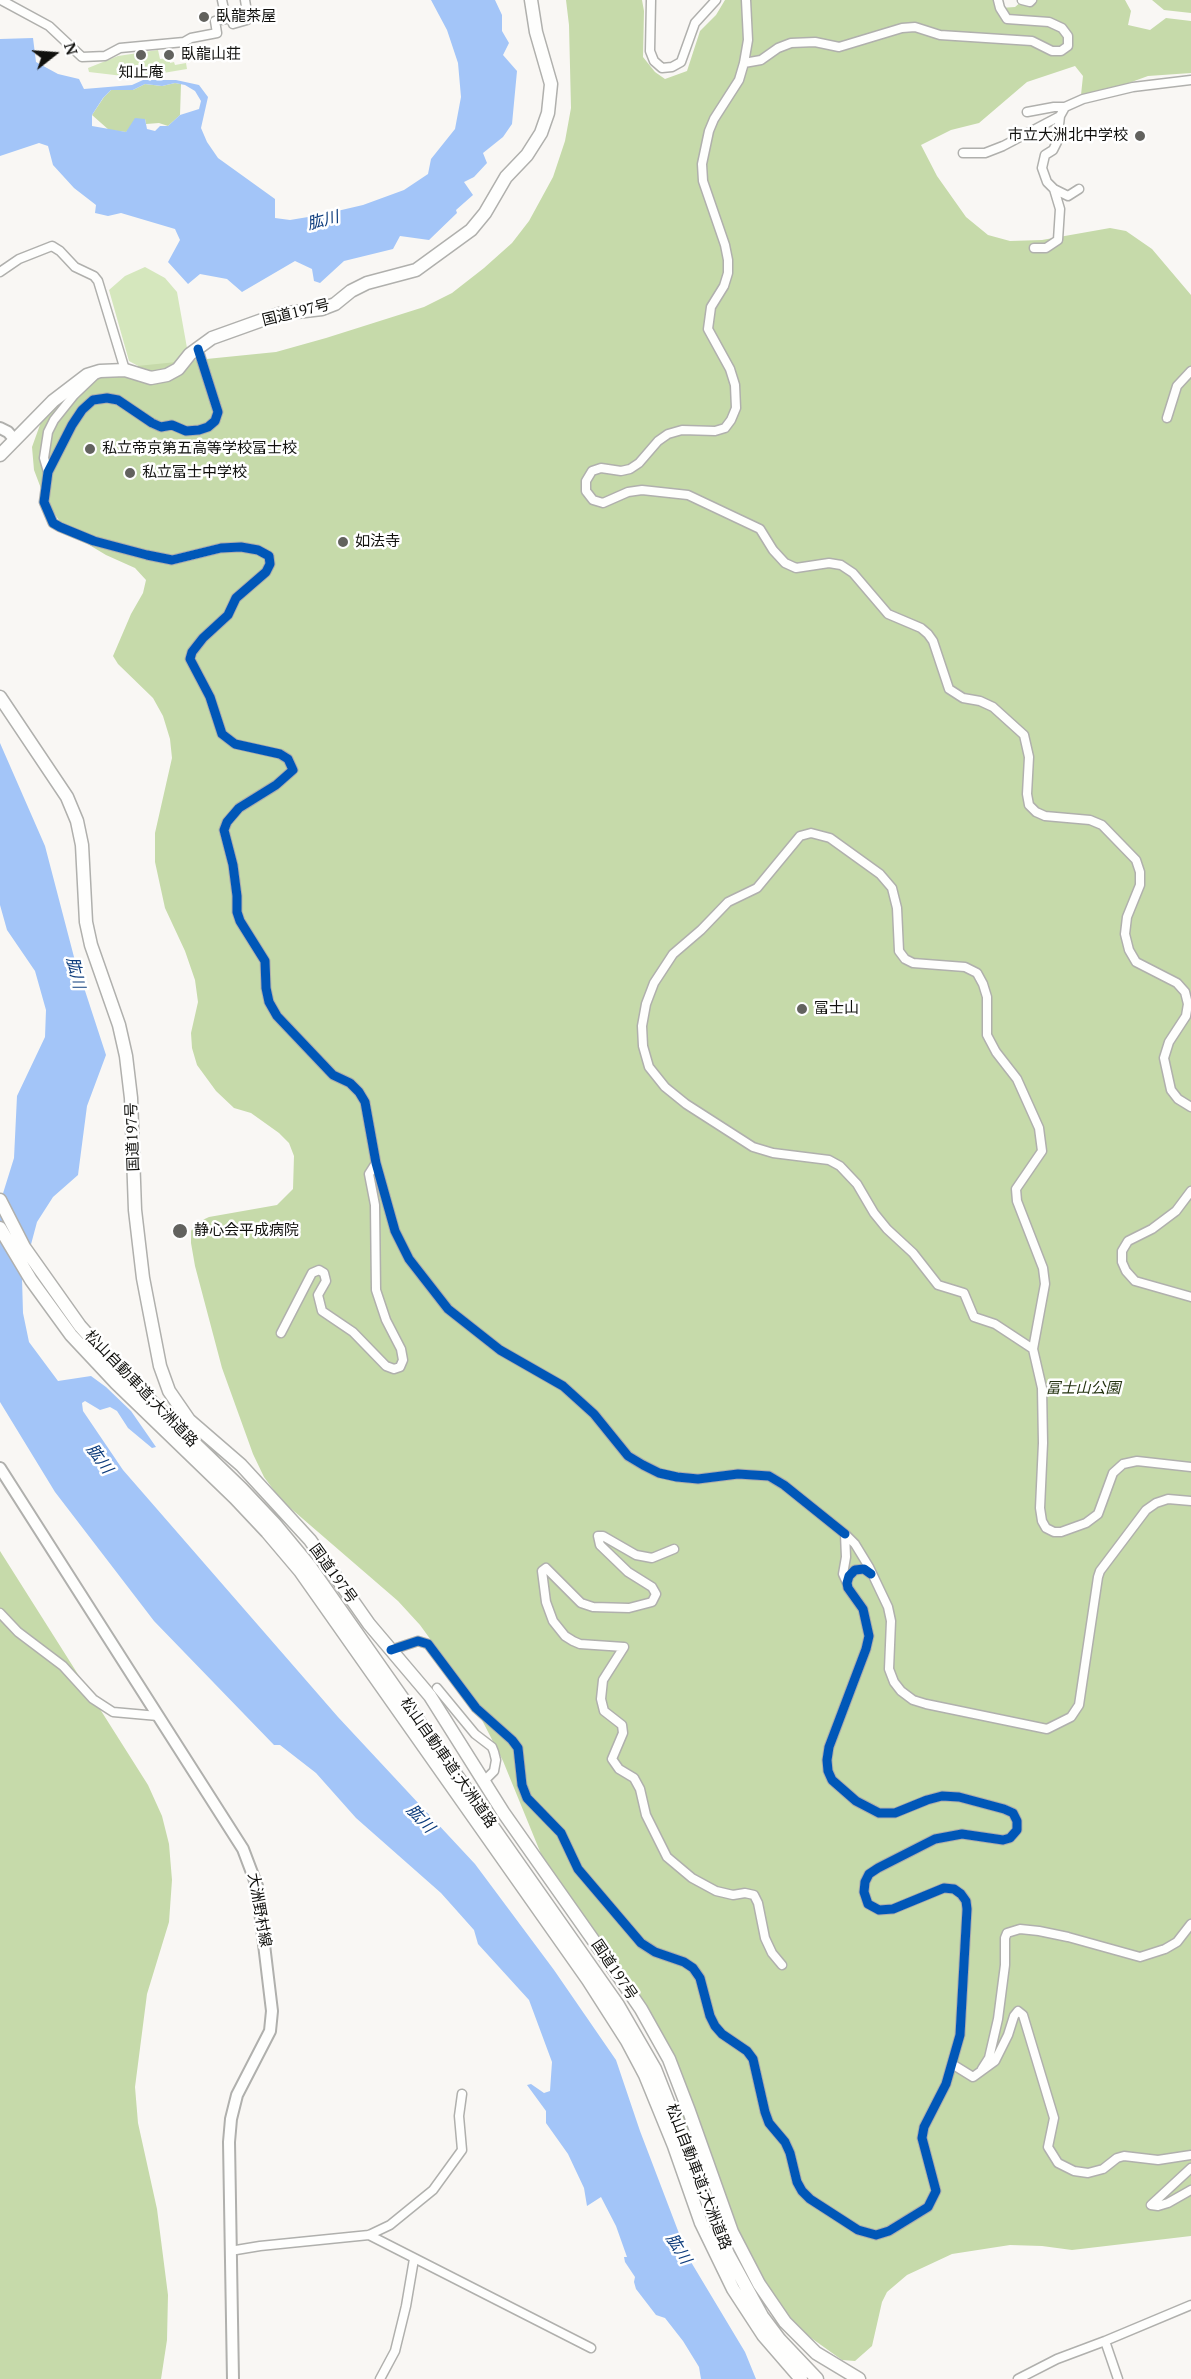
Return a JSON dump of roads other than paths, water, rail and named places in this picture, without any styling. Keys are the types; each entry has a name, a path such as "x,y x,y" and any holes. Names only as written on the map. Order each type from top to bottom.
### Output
{"highway":[{"name":"国道197号","path":"0,455 72,386 87,375 100,371 124,370 151,378 167,375 178,369 190,354 212,338 279,314 322,309 335,304 351,291 367,283 416,270 471,230 485,213 506,177 542,133 548,112 551,84 536,32 531,0"},
{"name":"国道197号","path":"0,697 67,797 77,821 82,845 86,922 91,945 119,1025 126,1056 131,1098 135,1210 143,1278 160,1366 169,1391 189,1420 240,1465 310,1540 369,1624 430,1696 503,1812 628,1990 669,2059 732,2232 759,2284 784,2322 816,2353 859,2379"},
{"name":"松山自動車道;大洲道路","path":"0,1200 24,1246 59,1299 119,1378 267,1532 300,1571 588,1980 627,2041 645,2075 674,2146 701,2223 728,2280 756,2325 801,2379"},
{"name":"松山自動車道;大洲道路","path":"0,1228 49,1306 71,1335 242,1489 309,1565 618,2005 655,2069 728,2254 762,2316 780,2340 817,2379"},
{"path":"780,2340 827,2379"}],"main road":[{"path":"0,428 8,432 15,440"},
{"name":"大洲野村線","path":"0,1468 243,1849 257,1886 272,2011 270,2031 237,2095 231,2119 229,2142 233,2379"}],"street":[{"path":"2,0 49,26 82,57 105,56 120,48 184,42 191,38 217,33 215,21 226,19 222,0"},
{"path":"233,24 248,18 245,0"},
{"path":"651,0 650,51 654,62 662,68 672,67 681,62 695,23 716,0"},
{"path":"746,0 748,40 744,63 739,80 709,131 702,164 703,181 728,260 728,273 724,286 711,307 708,329 730,369 735,385 736,408 725,428 715,431 682,430 668,434 630,469 621,471 601,468 592,471 586,481 586,491 593,500 603,503 628,492 642,490 688,495 760,528 773,550 785,563 796,568 829,563 841,565 853,573 888,614 921,628 928,634 933,641 949,689 963,698 980,701 993,707 1024,735 1029,756 1027,794 1029,805 1036,812 1045,816 1090,820 1102,825 1136,860 1140,872 1140,885 1127,917 1125,934 1129,950 1136,962 1177,983 1185,992 1188,1004 1186,1016 1169,1042 1164,1058 1171,1090 1178,1099 1191,1107"},
{"path":"744,63 761,60 778,48 791,43 815,42 839,47 902,28 915,27 940,35 1032,42 1052,51 1061,51 1068,46 1068,36 1062,28 1048,22 1007,19 998,0"},
{"path":"1022,0 1030,2 1032,0"},
{"path":"1079,189 1068,196 1054,189 1047,182 1042,168 1045,155 1053,150 1057,142 1060,116 1065,108 1083,99 1133,87 1191,80"},
{"path":"1028,112 1054,107 1065,108"},
{"path":"963,153 985,153 1060,116"},
{"path":"1034,248 1046,248 1058,240 1060,209 1054,189"},
{"path":"0,272 19,259 52,246 75,267 94,276 98,281 124,370"},
{"path":"198,350 218,412 215,420 208,427 186,431 172,425 161,427 118,400 107,398 93,400 82,410 72,425 48,472 44,502 53,523 94,541 172,560 221,548 241,547 258,550 269,556 270,564 266,572 236,598 228,615 203,638 192,652 190,659 210,697 222,734 236,744 280,754 288,759 293,770 276,785 239,808 227,822 224,830 233,865 237,912 240,921 265,961 269,1002 277,1016 333,1075 350,1083 360,1092 365,1102 376,1163 395,1231 409,1259 448,1309 500,1350 563,1386 594,1414 628,1456 659,1473 677,1478 698,1479 738,1474 769,1476 784,1485 845,1534 855,1544 869,1567 888,1607 891,1621 889,1669 894,1682 913,1700 926,1704 1047,1729 1071,1717 1079,1705 1096,1587 1101,1570 1146,1510 1168,1499 1191,1501"},
{"path":"48,472 44,458 48,432 54,420 74,395 100,371"},
{"path":"1167,418 1177,386 1191,371"},
{"path":"1033,1349 995,1324 974,1317 964,1293 938,1285 913,1253 874,1214 857,1184 840,1166 829,1160 773,1153 753,1147 665,1088 649,1066 643,1046 642,1026 646,1004 654,983 673,954 728,902 757,888 800,836 811,833 830,838 880,874 892,888 897,908 899,951 905,959 913,963 965,967 977,974 987,997 987,1035 990,1044 1017,1079 1039,1128 1042,1146 1038,1159 1019,1181 1016,1189 1017,1202 1043,1268 1045,1284 1033,1349 1042,1388 1041,1508 1042,1521 1046,1528 1054,1532 1061,1532 1086,1523 1098,1514 1113,1473 1123,1464 1137,1461 1191,1467"},
{"path":"281,1333 312,1273 318,1270 324,1273 326,1281 318,1295 321,1311 352,1332 386,1366 394,1369 400,1367 403,1360 401,1349 386,1320 376,1290 375,1205 369,1174 376,1163"},
{"path":"1191,1191 1176,1211 1152,1229 1128,1241 1122,1251 1122,1262 1135,1281 1191,1297"},
{"path":"391,1650 418,1641 428,1644 476,1708 512,1740 518,1748 522,1785 527,1798 561,1833 578,1869 641,1943 655,1952 684,1962 693,1968 700,1978 715,2026 722,2034 747,2051 753,2059 769,2123 785,2142 797,2182 810,2199 858,2230 876,2235 889,2231 928,2207 936,2191 922,2138 924,2127 946,2084 962,2018 966,1901 954,1889 944,1888 893,1909 879,1910 868,1904 864,1892 865,1882 869,1874 878,1868 935,1839 962,1834 1003,1840 1010,1838 1017,1830 1017,1821 1013,1813 1004,1809 959,1797 942,1796 895,1813 879,1813 856,1801 832,1780 828,1772 829,1747 869,1636 863,1609 848,1588 843,1574 846,1557 845,1534"},
{"path":"674,1550 652,1558 636,1555 603,1536 597,1536 600,1545 628,1572 652,1587 656,1594 652,1602 629,1608 593,1607 581,1603 546,1568 542,1571 546,1602 553,1621 565,1636 573,1641 580,1644 624,1647 603,1680 601,1699 603,1711 622,1725 623,1733 612,1759 619,1769 634,1778 640,1788 646,1815 667,1857 692,1878 716,1891 733,1895 745,1893 754,1895 758,1903 765,1938 782,1965"},
{"path":"847,1582 855,1570 864,1569 871,1574"},
{"path":"0,1613 18,1632 63,1666 93,1699 113,1712 158,1716"},
{"path":"437,1688 475,1734 492,1747 496,1760 494,1771 484,1780"},
{"path":"981,2073 989,2058 998,2019 1007,1933 1020,1929 1039,1931 1140,1957 1165,1949 1177,1942 1191,1924"},
{"path":"952,2064 973,2077 981,2073 995,2061 1018,2011 1023,2015 1054,2118 1048,2147 1058,2163 1074,2171 1088,2173 1103,2169 1117,2158 1124,2156 1158,2160 1191,2155"},
{"path":"230,2252 260,2246 369,2235 390,2225 433,2190 462,2150 459,2116 462,2094"},
{"path":"1191,2168 1151,2205 1158,2206 1191,2190"},
{"path":"369,2235 591,2348"},
{"path":"380,2379 395,2351 414,2259"},
{"path":"1018,2379 1057,2359 1105,2342 1191,2305"},
{"path":"1105,2342 1118,2379"}],"water":[{"name":"肱川","path":"431,0 495,0 502,15 502,31 509,43 503,55 517,71 512,124 503,137 483,153 487,163 474,177 464,182 473,195 429,240 400,236 393,249 344,261 320,283 314,281 312,269 295,261 242,292 227,279 200,274 188,284 168,262 180,240 175,229 121,213 108,216 95,213 96,205 74,188 53,165 48,146 39,143 0,156 0,39 33,38 36,62 58,74 79,79 84,89 132,85 143,80 176,80 199,85 208,97 201,128 207,142 218,158 275,199 275,218 290,220 363,205 404,190 428,174 431,159 455,129 461,97 458,63 447,30","holes":["145,84 185,85 195,91 201,101 199,109 180,115 168,126 160,126 155,131 147,129 145,119 135,118 126,132 92,126 92,115 111,90 133,90"]},
{"name":"肱川","path":"0,743 45,846 74,957 106,1055 87,1106 78,1175 53,1197 37,1222 22,1278 23,1313 29,1342 58,1381 91,1376 131,1411 156,1447 152,1448 128,1428 117,1411 110,1407 100,1410 85,1401 82,1403 83,1411 123,1470 338,1717 475,1864 554,1970 616,2060 640,2131 688,2257 745,2352 756,2379 701,2379 699,2367 683,2341 665,2318 656,2315 636,2289 635,2277 625,2262 624,2257 627,2257 616,2226 601,2197 587,2206 584,2188 568,2154 546,2123 546,2111 527,2085 531,2084 544,2093 550,2091 552,2062 529,2000 478,1944 474,1930 441,1893 356,1818 316,1773 280,1745 274,1745 154,1621 55,1492 0,1402 0,1203 14,1158 17,1096 45,1037 46,1010 35,971 7,930 0,905"}],"place":[{"name":"臥龍茶屋","path":"204,17"},
{"name":"知止庵","path":"141,55"},
{"name":"臥龍山荘","path":"169,55"},
{"name":"市立大洲北中学校","path":"1140,136"},
{"name":"私立帝京第五高等学校冨士校","path":"90,449"},
{"name":"私立冨士中学校","path":"130,473"},
{"name":"如法寺","path":"343,542"},
{"name":"冨士山","path":"802,1009"},
{"name":"静心会平成病院","path":"180,1231"}],"park label":[{"name":"冨士山公園","path":"1083,1389"}]}
